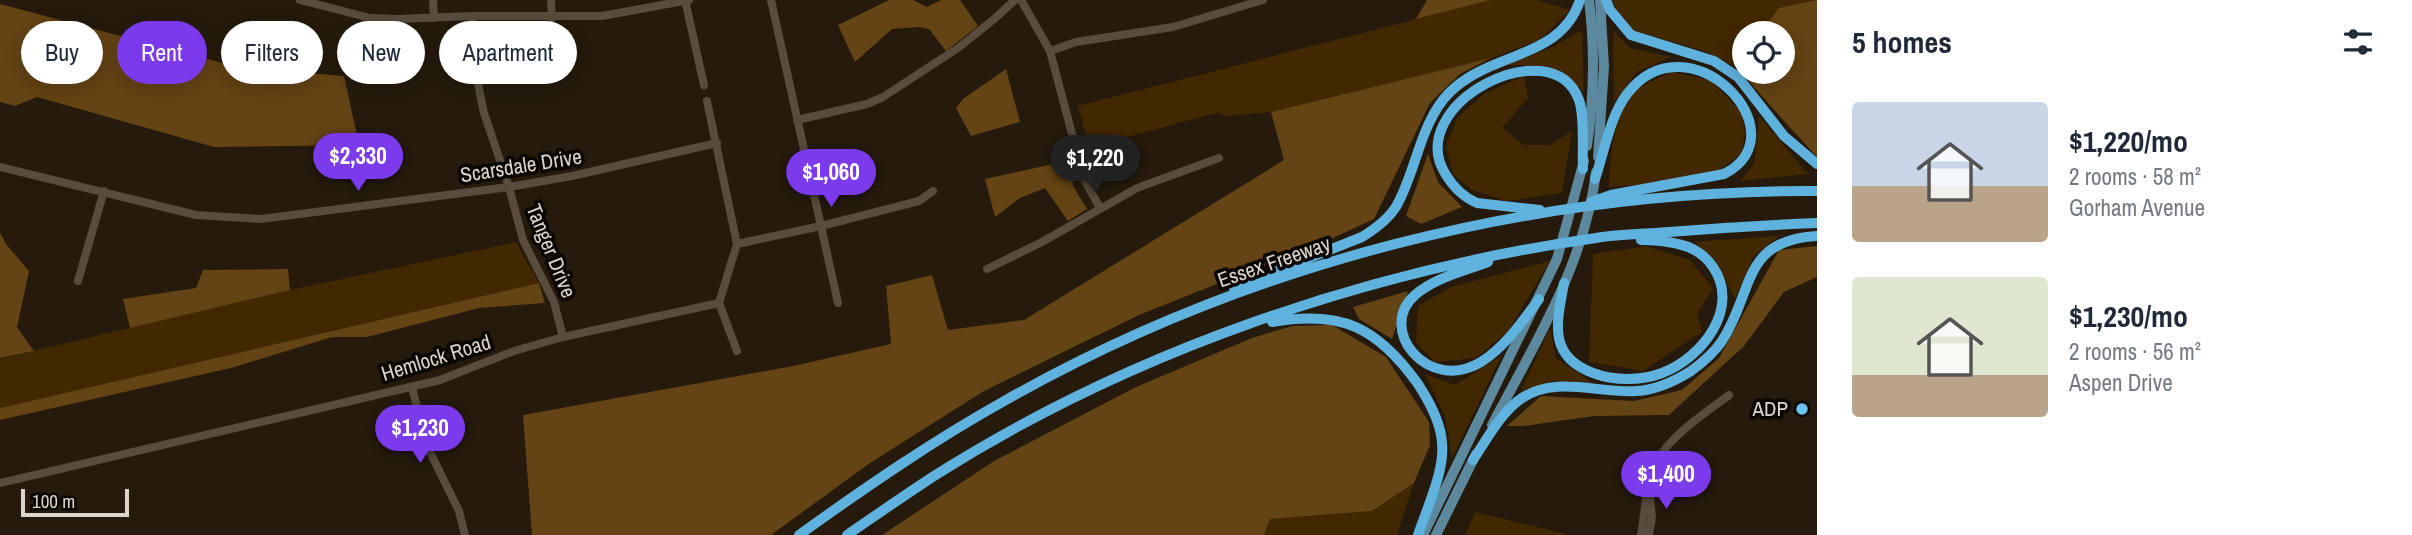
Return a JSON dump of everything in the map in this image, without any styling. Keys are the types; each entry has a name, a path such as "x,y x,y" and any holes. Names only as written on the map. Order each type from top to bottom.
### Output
{"highway":[{"path":"1158,325 1227,290 1376,229 1397,205 1430,122 1448,94 1487,66 1548,42 1563,31 1576,14 1580,0"},
{"path":"1606,0 1631,35 1714,61 1738,77 1784,136 1817,164"},
{"path":"1595,179 1619,107 1630,89 1651,72 1671,67 1695,69 1716,78 1735,94 1747,114 1752,134 1744,157 1731,171 1610,200"},
{"path":"1553,211 1486,205 1459,193 1443,170 1438,156 1441,132 1453,110 1472,92 1512,73 1540,71 1557,76 1573,89 1579,100 1583,169"},
{"path":"1610,200 1817,191"},
{"name":"Essex Freeway","path":"799,535 866,486 1007,398 1158,325 1242,292 1373,250 1610,200"},
{"path":"847,535 935,475 1100,385 1311,302 1409,273 1599,237 1817,223"},
{"path":"1473,460 1509,409 1536,390 1550,387 1610,391 1647,390 1675,380 1691,370 1721,342 1752,274 1764,256 1788,240 1817,236"},
{"path":"1564,283 1559,312 1559,342 1574,365 1586,371 1614,378 1646,377 1675,367 1702,346 1718,321 1722,308 1722,285 1710,262 1693,250 1678,244 1599,237"},
{"path":"1521,250 1444,278 1414,296 1406,307 1402,324 1406,342 1412,353 1430,367 1442,371 1464,369 1481,362 1503,344 1539,299"},
{"path":"1196,345 1265,323 1309,317 1329,319 1364,330 1384,345 1401,362 1424,393 1440,429 1442,461 1421,535"}],"main road":[{"path":"1421,535 1557,259 1583,169 1592,114 1592,25 1589,0"},
{"path":"1436,535 1564,283 1587,215 1595,179 1604,66 1600,0"}],"street":[{"path":"300,0 370,18 602,16 686,0 704,85"},
{"path":"433,0 434,18"},
{"path":"551,0 552,18"},
{"path":"771,0 838,303"},
{"path":"797,120 867,104 883,97 958,48 1015,0"},
{"path":"1021,0 1050,51 1084,179 1100,208"},
{"path":"1050,51 1076,42 1172,27 1263,0"},
{"name":"Tanger Drive","path":"472,16 477,79 484,113 509,187 523,240 554,302 563,337"},
{"path":"707,101 737,244 719,303 737,351"},
{"name":"Scarsdale Drive","path":"0,167 195,215 261,219 509,187 572,176 717,143"},
{"path":"987,269 1042,242 1137,188 1219,158"},
{"path":"78,281 104,191"},
{"path":"737,244 919,201 933,191"},
{"name":"Hemlock Road","path":"0,483 440,380 514,351 563,337 719,303"},
{"path":"412,387 426,444 459,511 465,535"},
{"path":"1639,535 1644,495 1653,468 1662,453 1729,395"},
{"path":"1648,486 1652,518 1649,535"}],"shaded area":[{"path":"889,0 913,0 927,7 941,0 960,0 978,26 946,51 929,29 892,29 855,62 838,25"},
{"path":"1427,0 1491,0 1416,19"},
{"path":"1491,0 1537,0 1570,10 1541,39 1492,58 1271,112 1225,116 1220,112 1089,147 1078,106"},
{"path":"1612,0 1817,0 1817,148 1794,133 1751,84 1795,84 1795,21 1732,21 1732,65 1707,52 1632,30 1620,18"},
{"path":"1817,0 1817,157 1751,84 1795,84 1795,21 1770,21 1779,8"},
{"path":"0,4 64,21 21,21 21,84 103,84 103,31 117,35 117,84 207,84 207,59 221,63 221,84 323,84 323,74 337,75 337,84 346,84 359,145 214,147 37,97 15,106 0,102"},
{"path":"1582,30 1584,93 1566,76 1550,68 1507,65 1551,48"},
{"path":"1613,31 1630,48 1671,57 1637,72 1614,102"},
{"path":"1491,58 1460,74 1430,103 1374,219 1287,259 1262,266 1139,315 984,391 870,463 771,535 532,535 523,415 793,366 891,344 886,286 932,275 948,330 1024,320 1284,160 1271,112"},
{"path":"1006,69 1020,122 971,136 956,108 963,99"},
{"path":"1671,72 1710,80 1741,111 1745,132 1742,153 1722,169 1652,184 1609,187 1614,137 1626,101 1641,87"},
{"path":"1524,76 1528,98 1502,128 1524,145 1550,145 1572,131 1562,193 1507,201 1472,190 1453,174 1446,146 1457,118 1484,94"},
{"path":"1759,116 1808,174 1740,181 1754,164"},
{"path":"1428,154 1438,182 1462,207 1421,224 1406,216"},
{"path":"1071,160 1073,186 1087,209 1068,221 1045,188 1020,198 995,217 985,179"},
{"path":"0,232 6,244 29,271 17,327 34,351 0,358"},
{"path":"1779,236 1754,256 1735,299 1714,258 1694,242"},
{"path":"516,242 539,283 0,408 0,359 267,295"},
{"path":"1646,246 1690,260 1713,288 1697,314 1702,332 1643,371 1589,362 1593,254"},
{"path":"1817,246 1817,277 1784,292 1744,346 1669,415 1594,416 1507,426 1541,396 1634,401 1682,390 1719,358 1779,250"},
{"path":"1550,261 1509,330 1476,358 1436,362 1416,343 1418,306 1451,287"},
{"path":"288,269 290,290 130,328 123,299 196,288 203,270"},
{"path":"539,283 545,303 479,308 367,337 332,337 231,368 0,420 0,408"},
{"path":"1408,291 1392,339 1359,319 1353,307"},
{"path":"1332,325 1386,357 1429,422 1430,445 1414,483 1372,511 1270,519 1264,535 882,535 994,461 1136,387 1252,338 1292,326"},
{"path":"1550,328 1556,358 1593,383 1552,381 1521,391"},
{"path":"1502,355 1452,458 1445,416 1425,374 1455,385"},
{"path":"1414,483 1397,535 1264,535 1270,519 1372,511"},
{"path":"1475,512 1570,535 1465,535"}],"place":[{"name":"ADP","path":"1802,409"}]}
